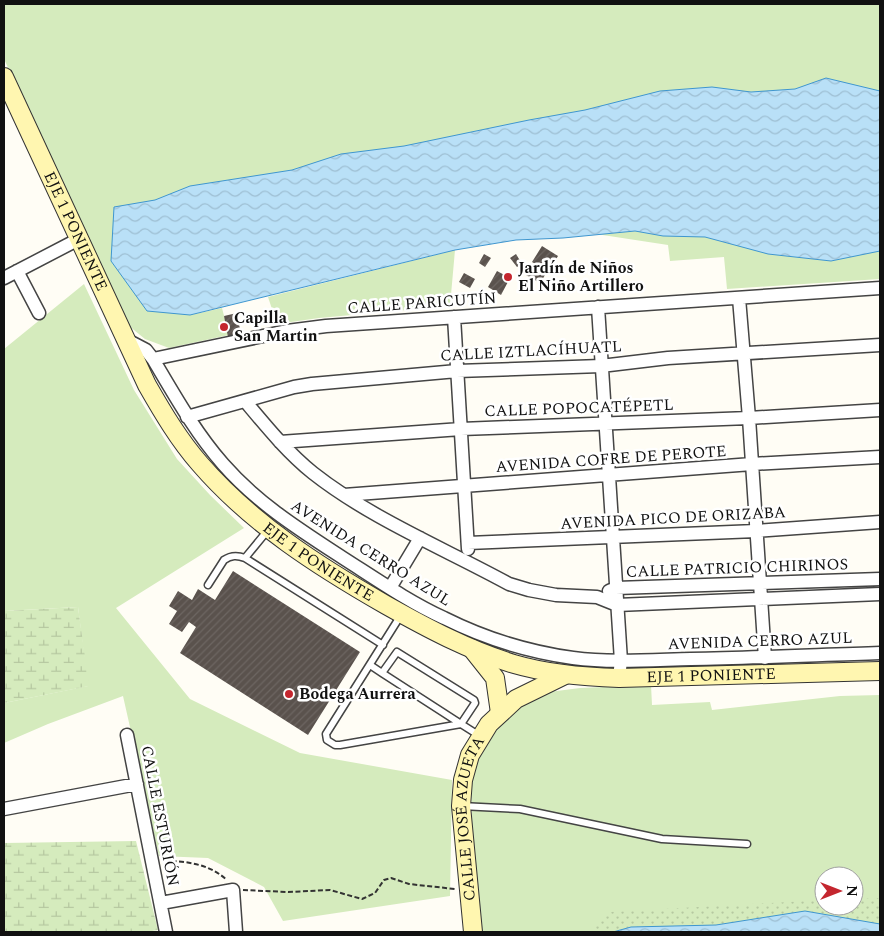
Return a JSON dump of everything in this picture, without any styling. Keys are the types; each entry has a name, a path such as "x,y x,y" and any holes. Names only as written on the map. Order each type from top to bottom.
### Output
{"main road":[{"name":"EJE 1 PONIENTE","path":"4,77 125,339 166,419 199,463 241,507 296,550 353,586 448,639 514,664 565,675 880,670"},
{"path":"472,649 495,678 500,713"},
{"name":"CALLE JOSÉ AZUETA","path":"473,932 461,806 463,780 470,755 480,736 500,713 516,699 565,675"}],"street":[{"path":"4,278 79,239"},
{"path":"17,271 39,313"},
{"name":"CALLE PARICUTÍN","path":"153,360 306,328 880,288"},
{"path":"739,298 765,658"},
{"path":"598,307 617,605 619,675"},
{"path":"454,317 469,562"},
{"path":"125,339 138,344 146,350 153,360"},
{"name":"CALLE IZTLACÍHUATL","path":"187,417 312,384 457,370 601,366 668,358 880,345"},
{"name":"AVENIDA CERRO AZUL","path":"153,360 203,441 253,494 278,515 390,588 443,618 489,637 529,649 573,658 619,675 765,658 880,653"},
{"name":"CALLE PATRICIO CHIRINOS","path":"244,401 280,442 313,473 344,495 420,538 509,584 556,595 597,597 617,605 880,594"},
{"name":"CALLE POPOCATÉPETL","path":"280,442 461,429 749,418 880,410"},
{"name":"AVENIDA COFRE DE PEROTE","path":"344,495 752,464 880,457"},
{"name":"AVENIDA PICO DE ORIZABA","path":"468,543 756,531 880,522"},
{"path":"390,588 420,538"},
{"name":"CALLE PATRICIO CHIRINOS","path":"597,597 616,588 880,579"},
{"path":"836,581 837,596"},
{"name":"CALLE ESTURIÓN","path":"127,735 166,932"},
{"path":"4,809 137,784"},
{"path":"161,903 233,890 236,932"}],"lane":[{"path":"245,558 268,530"},
{"path":"208,585 227,557 238,556 245,558 383,645"},
{"path":"382,673 397,652 474,700 475,703 461,724 340,745 335,745 326,740 326,734 402,614"},
{"path":"370,665 480,736"},
{"path":"461,806 520,809 662,839 747,844"}],"path":[{"path":"152,862 176,861 197,863 222,876 233,890 288,892 330,890 362,899 376,893 384,880 392,878 409,884 468,890"}],"green space":[{"path":"4,4 880,4 880,91 190,315 222,308 229,335 169,348 145,339 129,326 4,59"},
{"path":"635,231 880,251 880,279 727,289 724,257 670,261 668,245 596,234"},
{"path":"455,250 450,306 319,318 277,324 268,297"},
{"path":"84,284 134,390 177,459 244,528 116,608 190,699 300,753 452,780 450,896 283,921 264,887 208,858 159,856 123,696 48,724 4,743 4,703 88,686 78,607 4,611 4,349"},
{"path":"78,607 89,686 4,703 4,611"},
{"path":"651,685 652,705 710,702 712,710 840,696 880,695 880,924 613,932 482,932 472,828 471,786 476,757 487,736 525,702 549,692 580,688"},
{"path":"136,841 158,930 146,932 4,932 4,843"},
{"path":"880,898 880,932 586,932 602,916 610,912 814,901 814,916 864,916 864,899"}],"water":[{"path":"826,78 880,91 880,251 831,261 768,254 705,237 663,236 635,231 563,238 516,240 455,250 190,315 147,311 111,261 114,207 155,200 190,186 292,170 341,154 404,146 585,110 660,91 712,87 751,92 795,89"},
{"path":"805,911 814,913 814,916 834,916 880,924 880,932 613,932 631,927 716,925"}],"building":[{"path":"542,246 558,256 548,272 532,262"},
{"path":"484,254 491,258 485,267 479,263"},
{"path":"516,254 522,264 517,267 510,258"},
{"path":"531,267 545,275 540,283 526,275"},
{"path":"497,271 510,278 501,295 488,287"},
{"path":"464,273 475,279 470,288 459,282"},
{"path":"237,313 241,335 228,337 224,316"},
{"name":"Bodega Aurrera","path":"233,571 360,652 308,735 180,653 196,627 189,622 182,632 169,624 177,611 169,606 178,591 192,600 198,589 215,600"}],"place":[{"name":"Jardín de Niños El Niño Artillero","path":"508,277"},
{"name":"Capilla San Martin","path":"224,327"},
{"name":"Bodega Aurrera","path":"289,694"}]}
